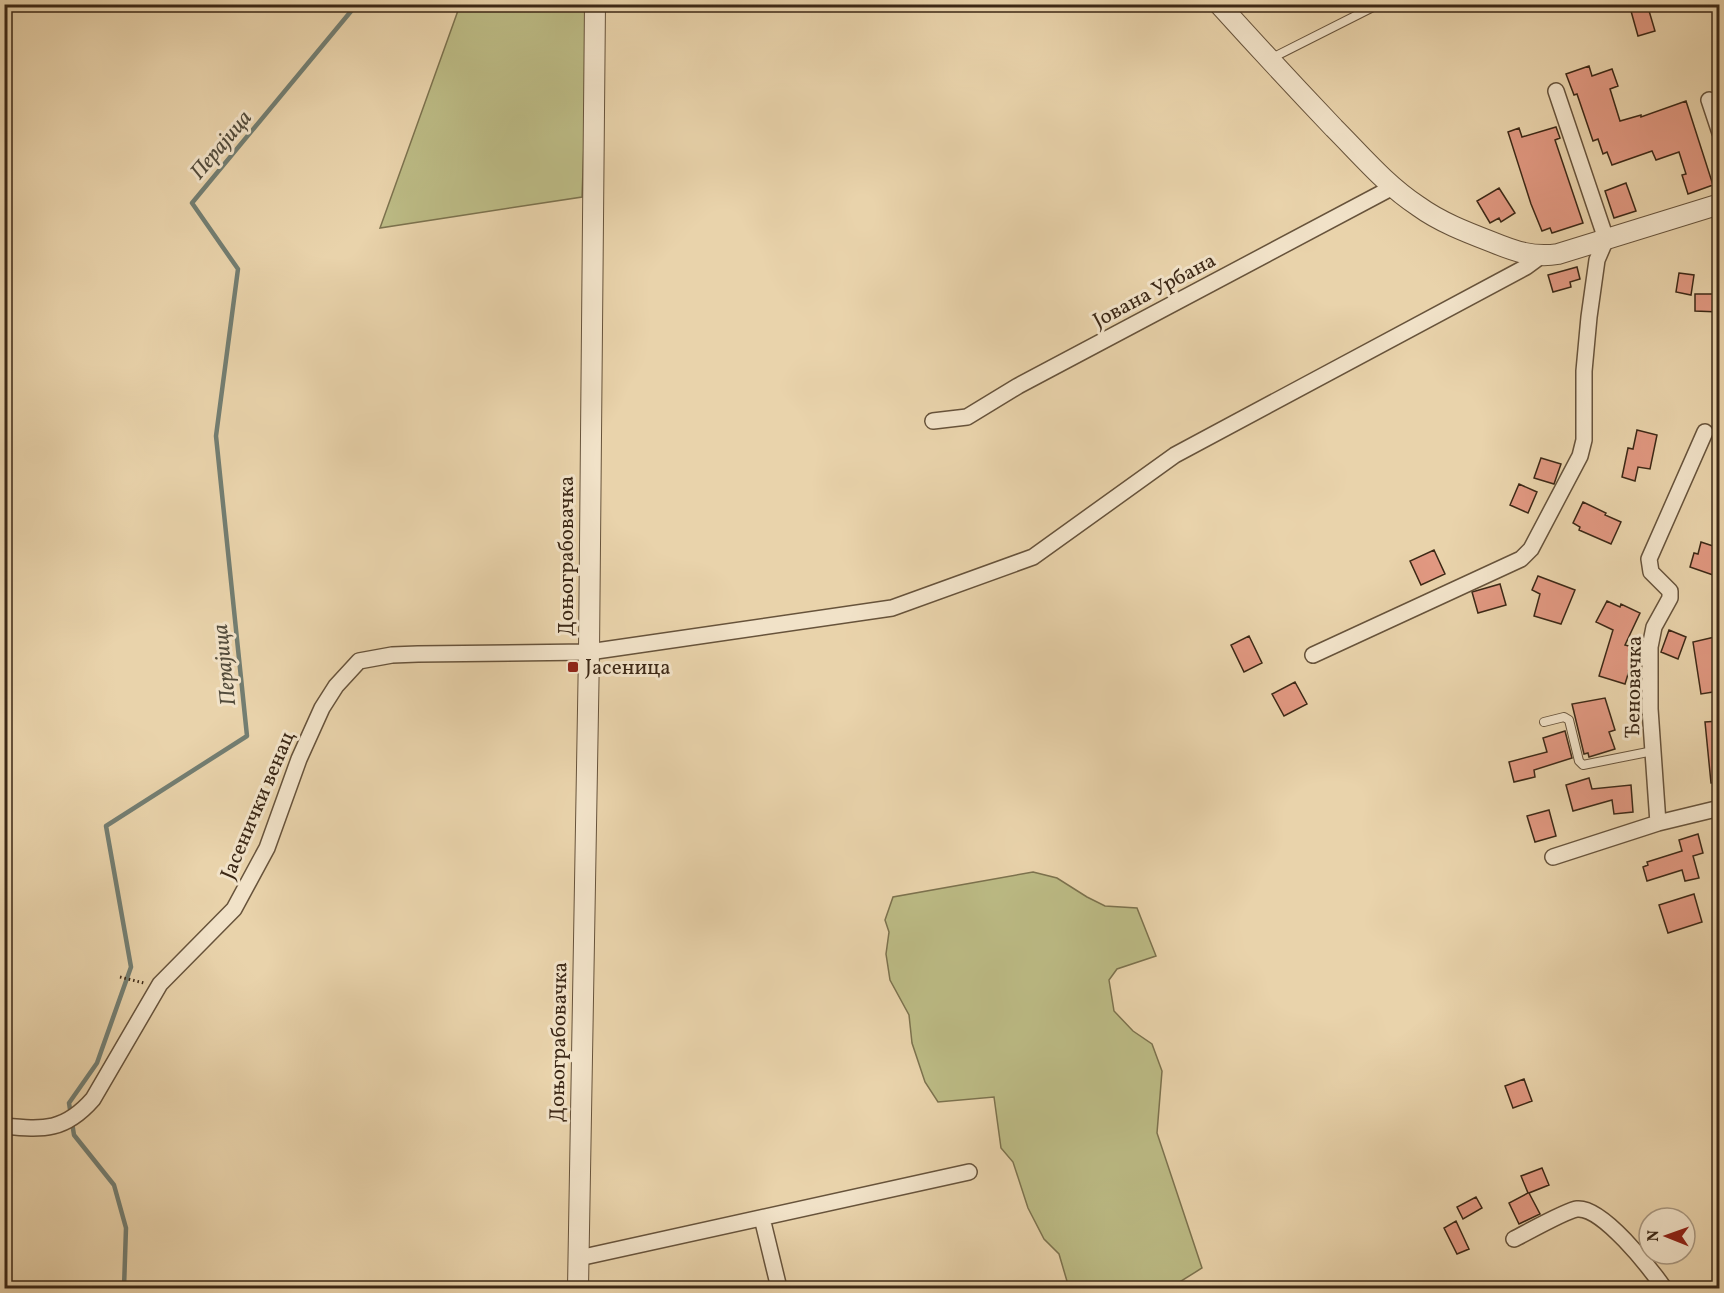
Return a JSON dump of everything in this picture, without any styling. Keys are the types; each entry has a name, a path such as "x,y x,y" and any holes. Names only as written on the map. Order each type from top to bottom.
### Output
{"street":[{"name":"Доњограбовачка","path":"578,1288 589,652 594,4"},
{"path":"1219,4 1393,187 1418,206 1449,224 1513,250 1541,256 1558,254 1719,204"},
{"path":"1313,655 1521,559 1532,549 1573,472 1584,440 1584,371 1588,317 1597,260 1606,239 1556,91"},
{"path":"1709,100 1719,133"},
{"name":"Јована Урбана","path":"933,421 967,417 1018,386 1393,187"},
{"name":"Јасенички венац","path":"4,1126 46,1128 64,1123 80,1114 93,1099 160,984 234,909 267,848 298,759 322,708 336,686 359,661 382,656 418,654 589,652 892,608 1033,557 1175,455 1526,267 1541,256"},
{"name":"Ђеновачка","path":"1658,823 1650,709 1651,640 1654,627 1670,598 1670,591 1651,572 1649,559 1705,432"},
{"path":"1553,857 1658,823 1719,808"},
{"path":"579,1258 969,1172"},
{"path":"1514,1239 1576,1209 1589,1210 1612,1226 1664,1288"},
{"path":"762,1218 779,1288"}],"lane":[{"path":"1269,59 1379,4"},
{"path":"1544,722 1564,717 1569,720 1579,761 1583,765 1653,751"}],"path":[{"path":"120,977 144,983"}],"shaded area":[{"path":"460,5 584,5 588,39 582,197 380,228"},
{"path":"1033,872 1057,878 1105,906 1137,908 1156,956 1117,969 1109,980 1114,1011 1133,1031 1152,1044 1162,1071 1157,1133 1202,1268 1170,1288 1069,1288 1059,1254 1044,1239 1028,1208 1013,1162 1001,1148 994,1097 938,1102 925,1082 912,1043 909,1015 890,980 886,954 889,932 885,920 893,897"}],"building":[{"path":"1629,4 1647,4 1655,31 1638,36"},
{"path":"1589,66 1592,76 1612,69 1618,86 1610,89 1620,121 1641,115 1641,117 1686,101 1713,185 1688,194 1682,175 1686,174 1679,152 1656,160 1652,151 1612,165 1607,152 1603,154 1598,139 1593,141 1577,94 1574,95 1566,74"},
{"path":"1556,127 1560,138 1555,140 1583,223 1552,233 1550,228 1542,231 1508,132 1519,128 1522,137"},
{"path":"1626,183 1636,211 1614,218 1605,191"},
{"path":"1499,188 1515,213 1501,222 1499,218 1490,223 1477,201"},
{"path":"1577,267 1580,279 1570,282 1571,287 1553,292 1548,275"},
{"path":"1679,273 1694,275 1691,295 1676,292"},
{"path":"1695,294 1719,294 1719,312 1695,311"},
{"path":"1637,430 1657,435 1650,469 1638,467 1635,481 1622,477 1628,448 1633,449"},
{"path":"1541,458 1561,464 1554,484 1534,478"},
{"path":"1519,484 1537,492 1528,513 1510,505"},
{"path":"1583,502 1621,522 1611,544 1579,530 1580,527 1573,523"},
{"path":"1701,542 1719,548 1713,575 1690,567 1694,553 1698,554"},
{"path":"1434,550 1445,574 1421,585 1410,561"},
{"path":"1538,576 1575,590 1561,624 1534,616 1540,594 1532,590"},
{"path":"1500,584 1506,605 1478,613 1472,592"},
{"path":"1607,601 1620,607 1621,604 1640,613 1625,645 1636,648 1625,684 1599,676 1613,630 1596,622"},
{"path":"1669,630 1686,637 1678,659 1661,652"},
{"path":"1249,636 1262,663 1244,672 1231,645"},
{"path":"1719,636 1719,691 1701,694 1693,642"},
{"path":"1295,682 1307,704 1284,716 1272,694"},
{"path":"1605,698 1615,730 1609,732 1615,749 1589,757 1588,753 1584,754 1572,704"},
{"path":"1719,721 1719,782 1711,783 1705,722"},
{"path":"1565,731 1572,758 1534,770 1535,777 1514,782 1509,762 1547,752 1543,738"},
{"path":"1589,778 1592,789 1631,785 1633,812 1614,814 1612,800 1573,811 1566,785"},
{"path":"1549,810 1556,836 1535,842 1527,816"},
{"path":"1698,834 1703,853 1693,856 1699,878 1685,881 1682,870 1647,881 1643,867 1648,865 1647,862 1682,851 1679,840"},
{"path":"1694,894 1702,922 1668,933 1659,905"},
{"path":"1524,1079 1532,1101 1513,1108 1505,1086"},
{"path":"1542,1168 1549,1185 1529,1193 1540,1214 1519,1224 1509,1203 1528,1193 1521,1176"},
{"path":"1476,1197 1482,1208 1463,1219 1457,1207"},
{"path":"1456,1221 1469,1249 1457,1254 1444,1228"}],"waterway":[{"name":"Перајица","path":"124,1288 126,1228 114,1185 74,1135 69,1103 97,1063 131,967 106,826 247,736 216,436 238,269 192,203 357,4"}],"place":[{"name":"Јасеница","path":"573,667"}]}
